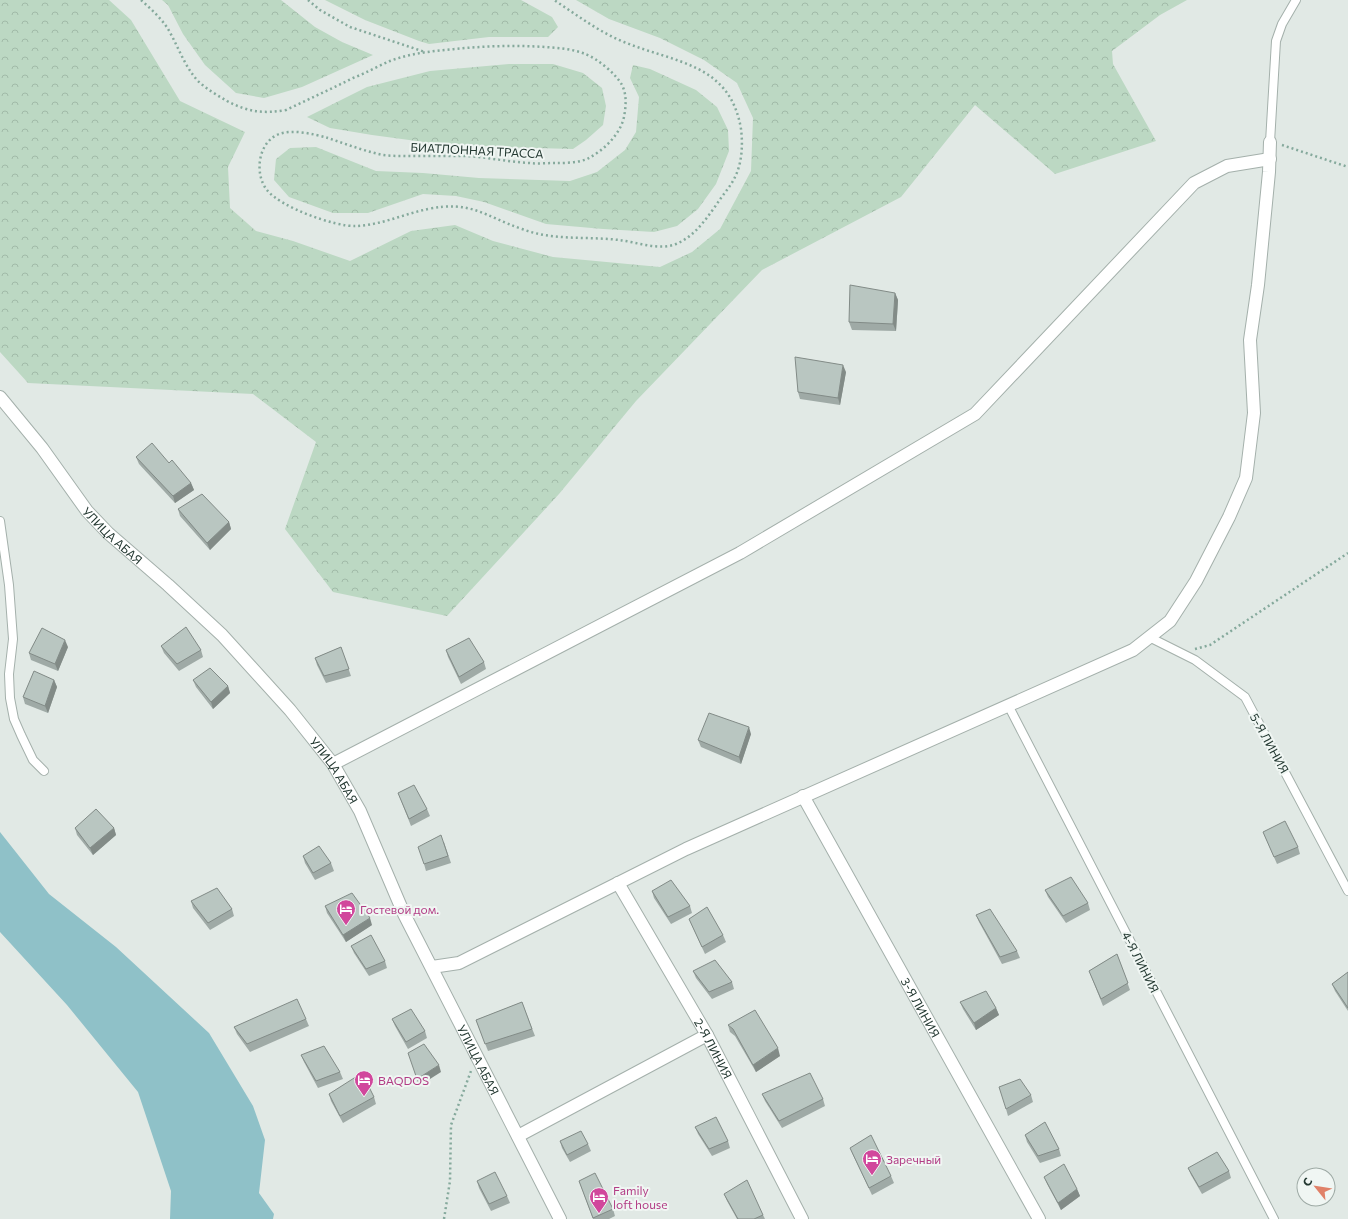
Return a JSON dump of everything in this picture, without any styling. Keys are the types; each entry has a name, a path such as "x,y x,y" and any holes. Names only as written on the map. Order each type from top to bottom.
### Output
{"street":[{"path":"432,967 459,963 686,849 1133,650 1170,621 1196,581 1229,517 1246,478 1254,413 1250,340 1258,285 1270,159 1270,142"},
{"path":"333,764 740,553 975,414 1194,183 1227,166 1270,159"},
{"name":"УЛИЦА АБАЯ","path":"0,397 42,448 87,511 108,533 168,585 222,635 290,710 333,764 360,811 404,914 477,1054 560,1219"},
{"name":"3-Я ЛИНИЯ","path":"803,796 1039,1219"},
{"name":"2-Я ЛИНИЯ","path":"618,882 707,1035 802,1219"},
{"path":"518,1136 707,1035"}],"lane":[{"path":"1270,142 1276,41 1282,24 1296,0"},
{"path":"0,521 9,585 13,639 9,674 10,698 14,719 33,760 44,771"},
{"name":"5-Я ЛИНИЯ","path":"1149,637 1195,660 1245,697 1348,890"},
{"name":"4-Я ЛИНИЯ","path":"1008,705 1274,1219"}],"path":[{"name":"БИАТЛОННАЯ ТРАССА","path":"141,0 156,13 168,28 185,62 197,79 209,90 238,107 255,112 272,113 286,110 392,60 425,52 489,46 536,47 565,49 592,56 616,76 626,97 623,122 617,134 607,145 587,159 573,163 531,163 469,156 386,156 318,135 293,132 281,134 273,138 265,146 260,156 258,170 260,178 265,189 274,198 310,216 354,227 391,220 420,210 443,206 461,206 480,211 520,229 536,234 556,237 616,240 662,247 676,244 691,234 707,218 735,178 741,160 742,138 739,117 731,98 718,82 706,73 604,33 554,0"},
{"path":"308,0 320,10 350,27 425,52"},
{"path":"1270,142 1348,167"},
{"path":"1188,650 1210,645 1348,553"},
{"path":"444,1219 450,1181 451,1125 477,1054"}],"green space":[{"path":"0,0 109,0 131,20 180,101 245,132 228,167 230,208 256,231 293,241 350,261 411,231 455,225 493,241 553,257 660,267 692,252 720,229 751,171 753,118 737,83 704,60 660,38 609,19 576,0 1187,0 1160,15 1112,51 1113,64 1156,141 1055,174 975,105 901,197 762,270 636,401 559,494 447,616 333,592 285,529 316,442 253,394 28,383 0,352"},
{"path":"162,0 281,0 315,27 342,42 373,55 302,87 264,98 236,93 205,65 183,34 168,5"},
{"path":"325,0 521,0 552,17 558,27 548,37 489,37 429,44 365,20"},
{"path":"509,64 553,64 583,73 602,88 606,106 603,125 573,149 501,147 424,142 330,128 307,117 367,87 430,71"},
{"path":"633,65 650,69 696,90 717,107 728,130 729,151 716,184 698,209 677,226 654,232 546,224 484,202 456,196 423,194 368,213 333,213 289,197 274,180 276,159 290,148 316,147 376,171 479,178 570,181 597,172 625,150 636,132 639,97 630,78"}],"water":[{"path":"0,832 49,894 116,947 209,1033 253,1106 265,1140 259,1193 274,1214 273,1219 170,1219 171,1191 138,1092 67,1005 0,932"}],"building":[{"path":"850,285 895,293 893,324 849,322"},
{"path":"795,357 843,365 838,398 798,392"},
{"path":"152,443 169,463 172,460 191,483 173,496 136,457"},
{"path":"202,494 229,522 207,543 178,509"},
{"path":"186,627 201,650 177,664 161,646"},
{"path":"42,628 65,640 55,664 29,653"},
{"path":"469,638 484,662 459,677 446,650"},
{"path":"341,647 349,669 324,676 315,658"},
{"path":"210,668 228,686 211,702 193,680"},
{"path":"34,671 54,680 45,706 23,697"},
{"path":"709,713 749,727 739,757 698,740"},
{"path":"414,785 427,809 409,819 398,793"},
{"path":"96,809 114,828 90,848 75,828"},
{"path":"1285,821 1298,847 1274,857 1263,832"},
{"path":"441,835 448,856 424,864 418,847"},
{"path":"319,846 331,863 313,873 303,856"},
{"path":"1071,877 1088,903 1063,916 1045,890"},
{"path":"671,880 690,906 668,917 652,891"},
{"path":"217,888 232,909 208,923 191,901"},
{"path":"352,893 370,918 343,935 325,906"},
{"path":"707,907 723,935 702,947 689,919"},
{"path":"990,909 1017,951 1000,957 976,915"},
{"path":"371,935 385,961 366,969 351,946"},
{"path":"1117,954 1128,983 1101,999 1089,971"},
{"path":"715,960 732,982 709,992 693,971"},
{"path":"1348,972 1348,1008 1332,984"},
{"path":"986,991 996,1008 974,1023 960,1002"},
{"path":"297,999 306,1019 247,1044 234,1027"},
{"path":"522,1002 532,1029 485,1044 476,1020"},
{"path":"411,1009 425,1031 406,1042 392,1019"},
{"path":"755,1010 778,1048 753,1065 733,1029 728,1025"},
{"path":"424,1044 439,1065 417,1079 408,1053"},
{"path":"324,1046 340,1072 316,1081 301,1055"},
{"path":"362,1073 374,1097 340,1116 329,1094"},
{"path":"810,1073 823,1099 779,1121 762,1094"},
{"path":"1020,1079 1031,1095 1006,1109 999,1087"},
{"path":"716,1117 728,1141 709,1149 695,1127"},
{"path":"1045,1122 1059,1149 1038,1156 1025,1135"},
{"path":"581,1131 588,1144 567,1155 560,1141"},
{"path":"871,1135 891,1176 869,1188 850,1148"},
{"path":"1217,1152 1229,1171 1199,1187 1188,1168"},
{"path":"1064,1164 1077,1189 1058,1203 1044,1177"},
{"path":"495,1172 507,1196 489,1204 477,1181"},
{"path":"595,1173 613,1209 593,1218 579,1181"},
{"path":"747,1180 763,1215 754,1219 738,1219 724,1194"}],"place":[{"name":"Гостевой дом.","path":"346,926"},
{"name":"BAQDOS","path":"364,1097"},
{"name":"Заречный","path":"872,1176"},
{"name":"Family loft house","path":"599,1214"}]}
